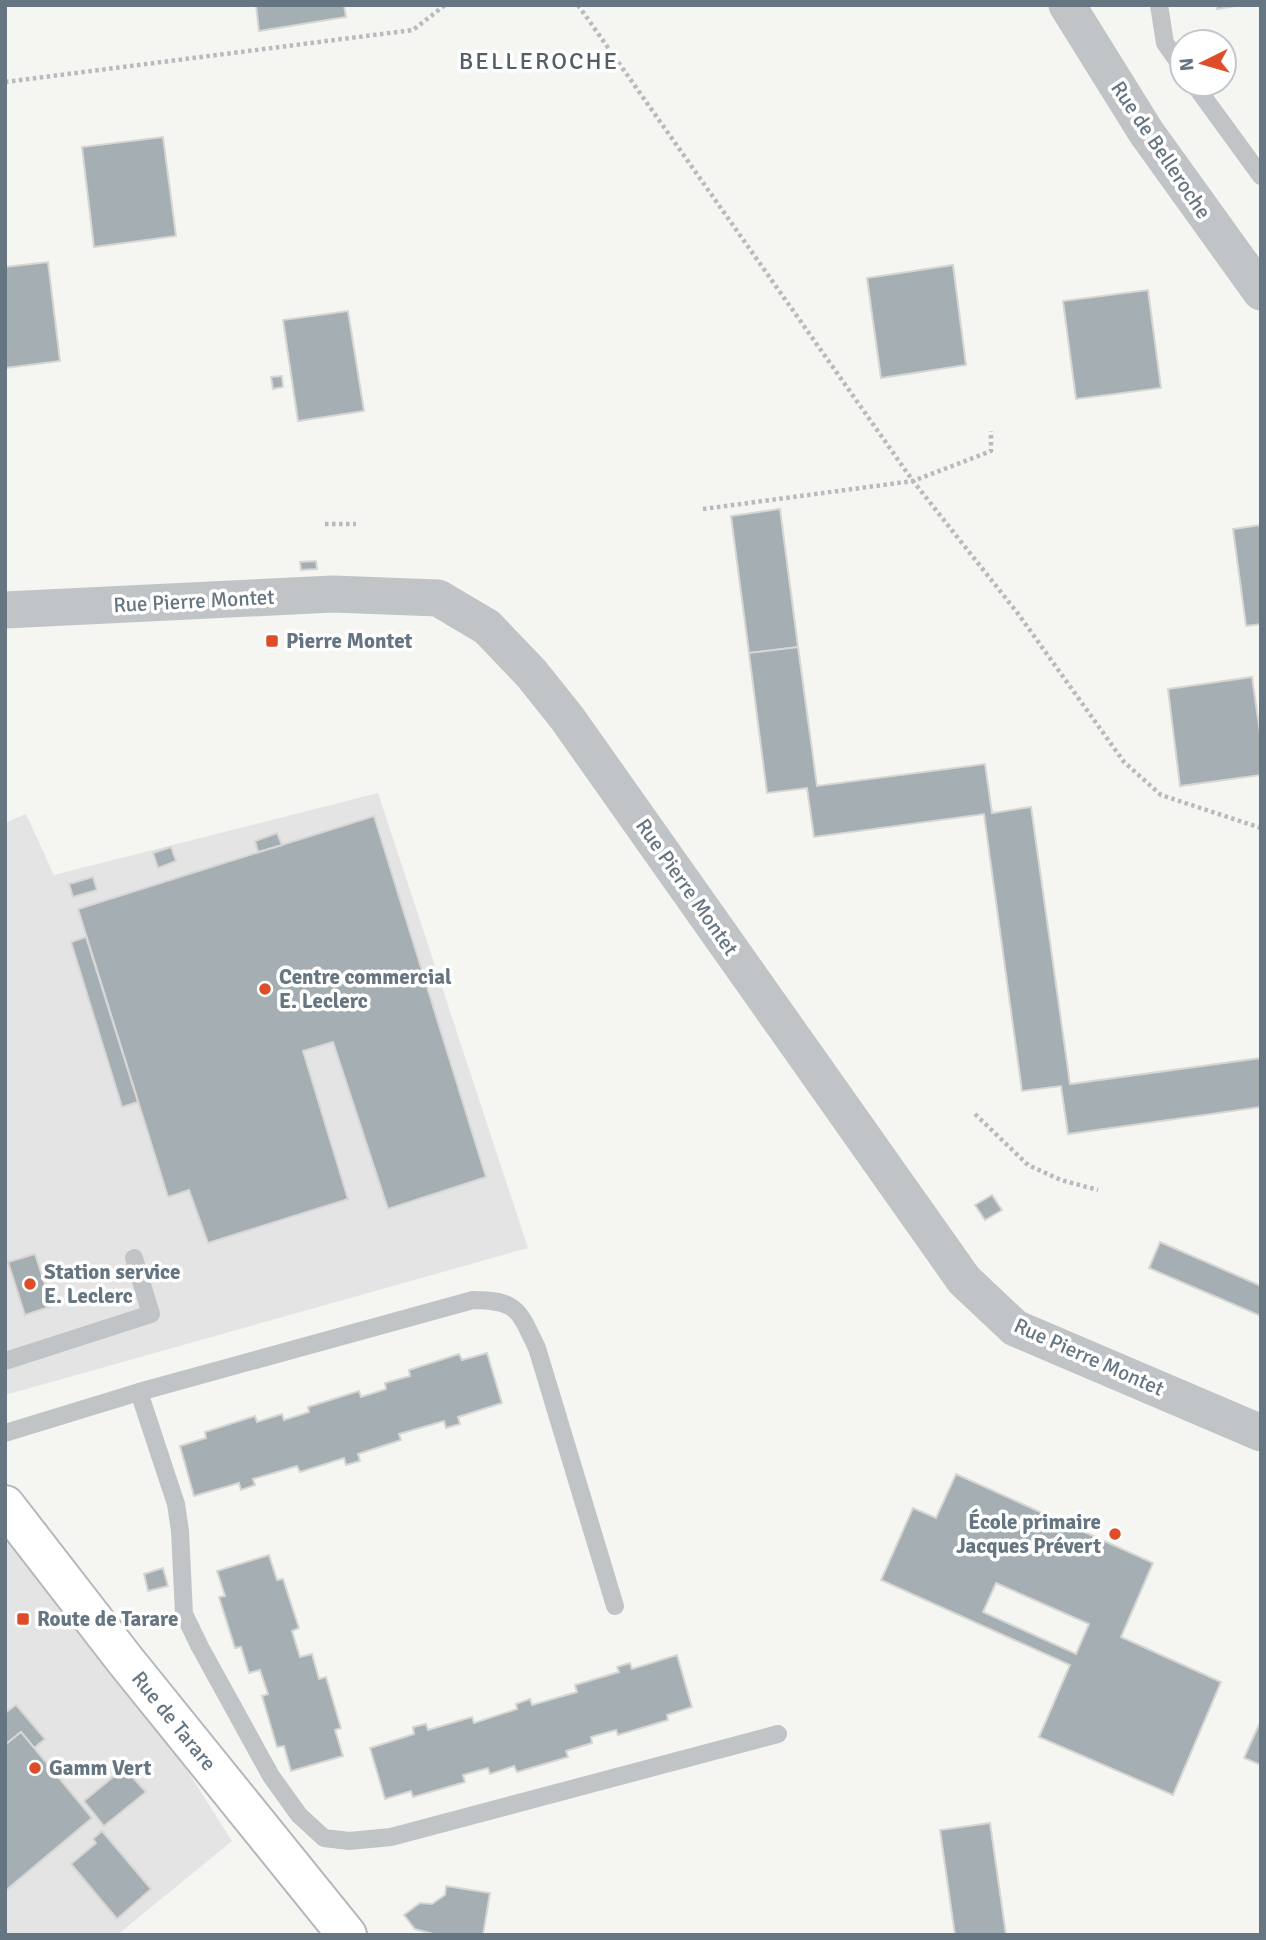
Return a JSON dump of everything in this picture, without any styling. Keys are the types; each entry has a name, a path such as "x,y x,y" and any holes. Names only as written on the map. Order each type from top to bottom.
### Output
{"main road":[{"name":"Rue de Tarare","path":"10,1523 347,1935"}],"street":[{"name":"Rue de Belleroche","path":"1067,5 1146,132 1261,292"},
{"name":"Rue Pierre Montet","path":"5,610 364,593 438,598 487,627 531,673 567,718 964,1280 1015,1328 1261,1433"}],"lane":[{"path":"1159,5 1168,47"},
{"path":"1205,98 1261,176"},
{"path":"5,1361 151,1314 134,1258"},
{"path":"5,1433 139,1392 473,1300 497,1300 520,1312 537,1348 615,1606"},
{"path":"139,1392 176,1504 184,1614 271,1776 299,1815 324,1838 349,1842 391,1837 778,1734"}],"path":[{"path":"5,82 413,30 445,5"},
{"path":"578,5 913,481 1019,615 1124,762 1161,795 1261,828"},
{"path":"703,509 913,481 991,452 990,431"},
{"path":"325,524 356,524"},
{"path":"975,1114 1028,1165 1061,1180 1098,1190"}],"shaded area":[{"path":"378,793 528,1248 5,1395 5,823 26,814 54,875"},
{"path":"5,1485 232,1841 117,1935 5,1935"}],"building":[{"path":"256,5 344,5 346,17 259,31"},
{"path":"1217,5 1241,5 1217,9"},
{"path":"163,137 176,236 94,247 82,147"},
{"path":"48,262 60,361 5,368 5,267"},
{"path":"953,265 966,365 881,378 867,278"},
{"path":"1148,290 1161,388 1076,399 1063,301"},
{"path":"348,311 364,411 298,421 283,320"},
{"path":"282,376 283,387 273,389 271,377"},
{"path":"780,509 798,647 749,653 731,516"},
{"path":"1261,525 1261,624 1246,626 1233,529"},
{"path":"316,561 317,569 301,570 300,562"},
{"path":"798,647 817,786 985,764 992,813 1031,807 1070,1084 1261,1058 1261,1107 1068,1134 1061,1086 1022,1091 984,814 814,837 807,788 767,793 749,653"},
{"path":"1252,677 1261,740 1261,775 1180,786 1168,689"},
{"name":"Centre commercial E. Leclerc","path":"374,816 486,1177 388,1209 333,1042 303,1051 348,1199 208,1243 189,1190 168,1197 78,909"},
{"path":"277,833 282,845 258,852 255,841"},
{"path":"171,847 176,861 158,868 153,853"},
{"path":"93,877 97,890 73,897 69,884"},
{"path":"86,937 138,1102 122,1107 71,942"},
{"path":"992,1195 1002,1210 985,1220 975,1205"},
{"path":"1160,1242 1261,1286 1261,1316 1149,1268"},
{"name":"Station service E. Leclerc","path":"35,1254 52,1306 25,1315 8,1262"},
{"path":"487,1353 502,1403 458,1417 460,1424 446,1428 444,1421 399,1434 401,1440 358,1454 360,1461 346,1465 344,1458 300,1472 297,1466 253,1479 255,1485 241,1490 239,1483 194,1496 180,1446 206,1438 205,1432 255,1416 257,1422 282,1414 284,1420 309,1412 308,1407 359,1391 361,1397 386,1389 385,1383 410,1376 409,1370 459,1354 462,1360"},
{"path":"956,1474 1153,1563 1121,1637 1221,1682 1173,1795 1039,1737 1070,1665 881,1580 913,1508 936,1518","holes":["996,1583 1089,1624 1076,1654 983,1612"]},
{"path":"269,1555 277,1580 283,1579 299,1628 292,1631 300,1657 312,1654 319,1679 326,1677 341,1728 335,1730 343,1756 291,1771 284,1746 277,1747 262,1696 268,1694 260,1670 249,1673 241,1647 235,1648 219,1597 225,1596 217,1571"},
{"path":"163,1568 168,1586 148,1591 144,1574"},
{"path":"677,1655 692,1707 667,1715 668,1720 618,1735 616,1730 591,1737 592,1743 566,1751 568,1757 517,1772 514,1766 490,1774 488,1768 463,1775 465,1782 413,1797 411,1791 385,1799 370,1748 414,1734 413,1727 426,1724 428,1730 472,1717 474,1723 517,1709 516,1704 530,1699 532,1705 577,1692 575,1685 619,1672 617,1667 630,1663 632,1669"},
{"path":"16,1705 45,1739 34,1748 21,1732 5,1745 5,1713"},
{"path":"1261,1720 1261,1765 1244,1758"},
{"path":"21,1732 92,1818 5,1891 5,1745"},
{"path":"124,1768 146,1792 104,1826 84,1801"},
{"path":"990,1823 1006,1935 955,1935 940,1830"},
{"path":"102,1831 151,1889 117,1919 71,1864 96,1843 93,1839"},
{"path":"446,1886 490,1893 483,1935 437,1935 415,1929 404,1915 420,1903 432,1904 445,1895"}],"place":[{"name":"Pierre Montet","path":"272,641"},
{"name":"Centre commercial E. Leclerc","path":"265,989"},
{"name":"Station service E. Leclerc","path":"30,1284"},
{"name":"École primaire Jacques Prévert","path":"1115,1534"},
{"name":"Route de Tarare","path":"23,1619"},
{"name":"Gamm Vert","path":"35,1768"}],"district":[{"name":"BELLEROCHE","path":"539,61"}]}
